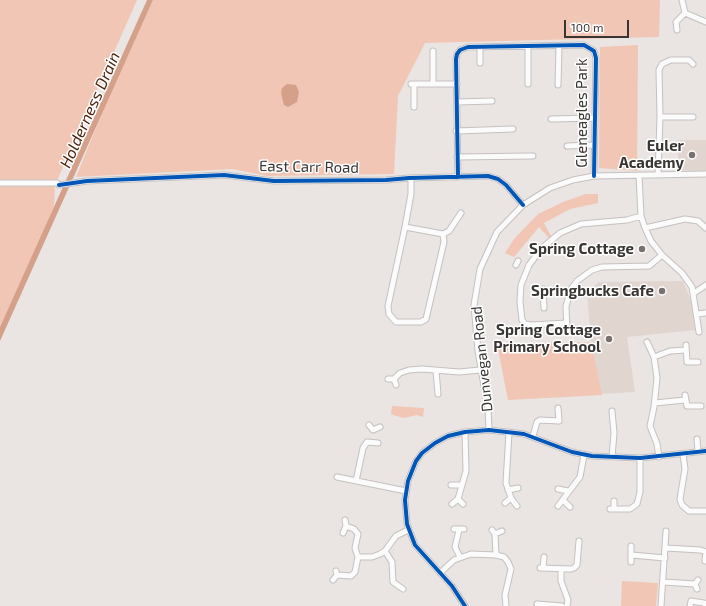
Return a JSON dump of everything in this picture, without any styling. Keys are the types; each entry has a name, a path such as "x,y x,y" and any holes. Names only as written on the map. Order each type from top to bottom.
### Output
{"street":[{"path":"682,0 685,13"},
{"path":"685,13 706,22"},
{"path":"677,30 676,22 685,13"},
{"name":"Gleneagles Park","path":"458,177 456,131 457,54 460,50 468,47 584,45 594,52 596,58 594,176"},
{"path":"528,46 528,84"},
{"name":"Gleneagles Park","path":"558,85 559,46"},
{"path":"480,47 480,63"},
{"path":"433,51 433,84"},
{"path":"658,175 660,117 659,70 662,64 671,60 689,60 693,64"},
{"path":"414,106 413,84 457,84"},
{"path":"457,102 492,101"},
{"path":"660,117 693,117"},
{"name":"Gleneagles Park","path":"551,119 595,118"},
{"path":"456,131 513,129"},
{"name":"Gleneagles Park","path":"567,146 594,145"},
{"path":"457,157 533,156"},
{"name":"Dunvegan Road","path":"489,430 488,409 480,370 474,305 480,269 497,232 523,205 550,188 573,180 594,176 706,174"},
{"name":"East Carr Road","path":"0,183 73,184 87,181 224,175 274,181 386,180 488,176 498,179 523,205"},
{"path":"639,175 641,216 645,228 651,241 662,255 682,273 694,293 699,329 705,326"},
{"path":"411,178 411,194 388,306 391,318 399,322 422,322 426,319 444,242 443,234"},
{"path":"405,227 443,234 449,230 458,214"},
{"path":"567,323 531,325 522,320 520,302 521,284 529,265 542,248 560,233 581,224 627,220 641,216"},
{"path":"645,228 674,220 685,219 698,221 706,228"},
{"path":"568,332 566,306 568,297 574,285 584,275 592,270 602,267 650,266 662,255"},
{"path":"694,293 706,285"},
{"path":"543,289 544,308"},
{"path":"697,314 706,313"},
{"path":"648,342 654,357 657,378 655,403 650,426 657,444 659,456"},
{"path":"654,357 686,347 687,362 698,362"},
{"path":"388,379 394,379 400,374 409,370 459,372 480,370"},
{"path":"436,371 438,394"},
{"path":"394,379 396,385"},
{"path":"655,403 685,398 687,406 701,406"},
{"path":"533,436 537,422 540,420 559,421 558,408"},
{"path":"612,412 614,434 612,458"},
{"path":"369,424 373,430 371,441"},
{"path":"373,430 380,427"},
{"path":"465,606 452,586 415,545 408,530 405,509 406,492 412,470 422,453 442,440 465,432 489,430 533,436 584,455 612,458 640,458 706,451"},
{"path":"452,504 458,499 466,471 465,432"},
{"path":"509,432 506,483 511,498 517,506"},
{"path":"697,439 698,452"},
{"path":"356,482 363,448 367,442 371,441 378,443"},
{"path":"683,454 685,469 680,499 682,506 689,511 706,511"},
{"path":"558,506 564,501 568,491 580,477 584,455"},
{"path":"614,501 612,509 630,509 639,501 641,476 640,458"},
{"path":"337,477 406,492"},
{"path":"451,485 462,485"},
{"path":"508,490 518,488"},
{"path":"558,489 568,491"},
{"path":"505,502 511,498"},
{"path":"458,499 463,504"},
{"path":"564,501 570,507"},
{"path":"342,533 346,526 345,520"},
{"path":"333,580 336,573 351,576 355,572 358,558 355,548 358,532 346,526"},
{"path":"358,558 372,557 385,551 396,536 408,530"},
{"path":"459,530 455,547 460,557"},
{"path":"496,555 494,532 502,531"},
{"path":"661,606 666,531"},
{"path":"545,559 542,568 571,569 577,565 579,541"},
{"path":"631,562 632,546"},
{"path":"666,548 700,550 706,552 705,561"},
{"path":"385,551 392,562 391,584 403,589"},
{"path":"440,574 460,557 471,554 496,555 504,557 511,569 506,589 506,606"},
{"path":"632,555 665,558"},
{"path":"561,569 561,581 568,600 567,606"},
{"path":"663,582 697,584"},
{"path":"690,606 691,602 704,603 706,605"},
{"path":"538,604 562,606"}],"shaded area":[{"path":"0,0 137,0 55,185 54,206 41,240 0,327"},
{"path":"147,0 153,0 0,341 0,327"},
{"path":"153,0 660,0 659,37 425,43 398,96 394,174 267,176 233,169 76,177 107,101"},
{"path":"638,45 637,171 599,168 600,47"},
{"path":"287,84 296,85 299,92 297,102 288,107 284,105 281,93 282,88"},
{"name":"Euler Academy","path":"678,140 706,140 706,171 678,170"},
{"path":"586,194 598,194 598,203 570,209 544,223 551,236 549,238 539,227 514,257 505,253 514,239 538,214 563,202"},
{"name":"Spring Cottage Primary School","path":"683,281 693,306 695,330 627,337 635,392 601,394 591,342 587,292 599,282"},
{"path":"591,342 602,395 508,400 497,344"},
{"path":"392,406 424,408 423,417 417,415 404,418 393,415 391,414"},
{"path":"622,581 658,583 656,606 621,606"}],"cycle path":[{"path":"458,177 456,59 460,50 468,47 584,45 594,51 596,58 594,176"},
{"path":"59,185 87,181 224,175 274,181 386,180 488,176 498,179 506,185 523,205"},
{"path":"465,606 452,586 415,545 407,524 405,500 408,481 416,461 422,453 435,443 448,436 465,432 489,430 524,434 572,452 592,456 640,458 706,451"}],"place":[{"name":"Euler Academy","path":"692,155"},
{"name":"Spring Cottage","path":"642,249"},
{"name":"Springbucks Cafe","path":"662,291"},
{"name":"Spring Cottage Primary School","path":"609,339"}],"water label":[{"name":"Holderness Drain","path":"90,110"}]}
